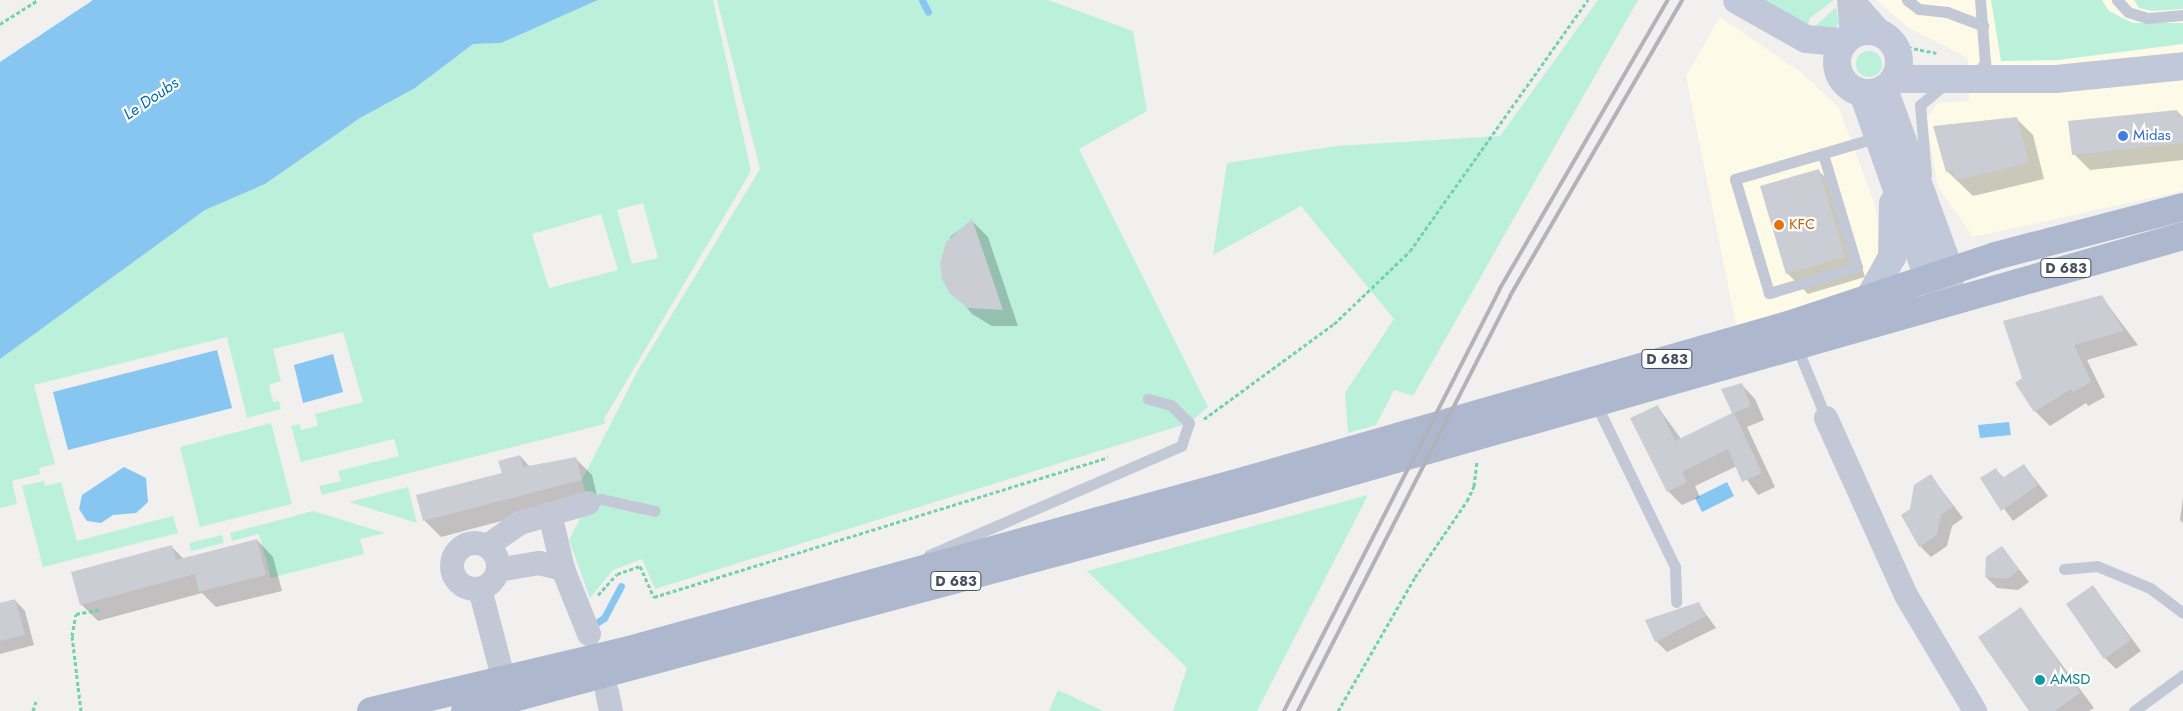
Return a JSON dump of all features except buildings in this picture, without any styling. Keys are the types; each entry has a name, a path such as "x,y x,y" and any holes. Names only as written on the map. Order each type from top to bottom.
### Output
{"main road":[{"name":"D 683","path":"371,711 503,677 629,650 917,571 1869,298 1995,256 2183,207"},
{"name":"D 683","path":"465,711 1471,439 1596,404 1949,299 2183,236"},
{"path":"415,711 492,692 503,677"}],"street":[{"path":"1736,0 1771,23 1801,50 1844,46 1871,31 1891,64 1927,212 1937,238 1939,275"},
{"path":"1850,0 1844,46 1844,82 1891,64 1951,79 2056,79 2183,66"},
{"path":"1850,0 1891,64 1879,137 1893,177 1949,299"},
{"path":"1869,298 1892,257 1893,177"},
{"path":"1937,238 1953,249 1995,256"},
{"path":"1826,418 1908,597 1975,711"},
{"path":"486,546 520,523 588,503"},
{"path":"550,514 563,569 584,624"},
{"path":"478,543 486,546 498,570 495,578 480,588 463,586 452,572 452,563 461,548 478,543"},
{"path":"498,570 539,562 563,569"},
{"path":"480,588 503,677"}],"lane":[{"path":"1907,0 1919,9 1946,6 1982,26"},
{"path":"1927,212 1920,105 1951,79 1984,70 1980,0"},
{"path":"2117,0 2128,12 2148,18 2183,15"},
{"path":"1823,154 1857,267 1769,292 1735,179 1879,137"},
{"path":"1796,345 1826,418"},
{"path":"917,571 923,558 1181,446 1190,428 1172,405 1148,400"},
{"path":"1596,404 1675,567 1676,602"},
{"path":"588,503 601,499 654,511"},
{"path":"2064,569 2098,566 2150,588 2183,613"},
{"path":"2134,711 2183,674"}],"path":[{"path":"0,24 38,0"},
{"path":"1190,428 1334,324 1410,251 1588,0"},
{"path":"1338,711 1414,577 1474,486 1478,472 1471,439"},
{"path":"584,624 617,574 640,566 654,598 1117,454"},
{"path":"81,711 72,636 76,614 101,609"},
{"path":"34,711 36,701"}],"shaded area":[{"path":"1876,0 2183,0 2183,191 1973,237 1938,187 1926,118 1938,103 1969,101 1968,58 1909,28"},
{"path":"1720,17 1802,73 1839,108 1874,203 1882,240 1870,278 1845,297 1737,330 1686,76"}],"green space":[{"path":"598,0 713,0 751,171 604,419 605,424 322,495 319,486 341,481 338,471 399,456 394,439 301,462 291,426 300,424 301,430 318,426 315,414 363,402 343,332 273,349 281,381 269,385 273,402 279,401 281,409 247,418 227,337 34,385 55,464 39,468 40,474 12,481 17,504 0,508 0,359 205,210 265,184 360,118 415,88 473,44 501,43","holes":["643,203 658,258 632,264 617,210","601,214 618,270 549,288 532,234"]},
{"path":"717,0 1048,0 1133,31 1147,111 1079,149 1208,407 1189,423 655,589 642,559 613,570 590,598 569,540 588,503 582,480 637,372 760,169"},
{"path":"1598,0 1638,0 1413,396 1394,390 1376,425 1348,433 1345,393 1394,319 1301,206 1213,255 1227,163 1337,146 1500,136"},
{"path":"1758,0 1834,0 1810,18 1806,30"},
{"path":"1991,0 2102,0 2109,11 2133,23 2183,23 2183,44 2058,60 2001,61"},
{"path":"2134,0 2183,0 2183,9 2152,11 2139,8"},
{"path":"1836,7 1839,23 1835,28 1812,29"},
{"path":"1869,51 1878,55 1882,64 1878,73 1869,77 1860,73 1856,64 1860,55"},
{"path":"271,423 292,504 200,527 180,447"},
{"path":"44,481 45,486 61,482 77,541 173,516 178,533 43,567 22,486"},
{"path":"408,487 417,523 349,502"},
{"path":"1368,495 1257,711 1173,711 1187,668 1087,571"},
{"path":"313,511 385,533 360,539 364,554 271,578 259,534 232,541 230,533"},
{"path":"222,535 224,543 191,551 189,543"},
{"path":"1058,690 1103,711 1049,711"}],"water":[{"name":"Le Doubs","path":"93,0 598,0 501,43 473,44 415,88 360,118 265,184 205,210 0,359 0,62"},
{"path":"217,350 232,408 68,450 53,392"},
{"path":"333,354 343,392 303,403 294,365"},
{"path":"2009,422 2011,435 1980,438 1978,425"},
{"path":"124,467 146,478 148,502 136,513 113,515 101,523 87,521 79,509 82,495"},
{"path":"1727,482 1734,496 1702,512 1695,498"}],"waterway":[{"path":"922,0 928,12"},
{"path":"592,626 604,618 621,586"}],"railway":[{"path":"1284,711 1499,290 1668,0"},
{"path":"1298,711 1510,296 1682,0"}],"place":[{"name":"Midas","path":"2123,136"},
{"name":"KFC","path":"1779,225"},
{"name":"AMSD","path":"2040,680"}]}
